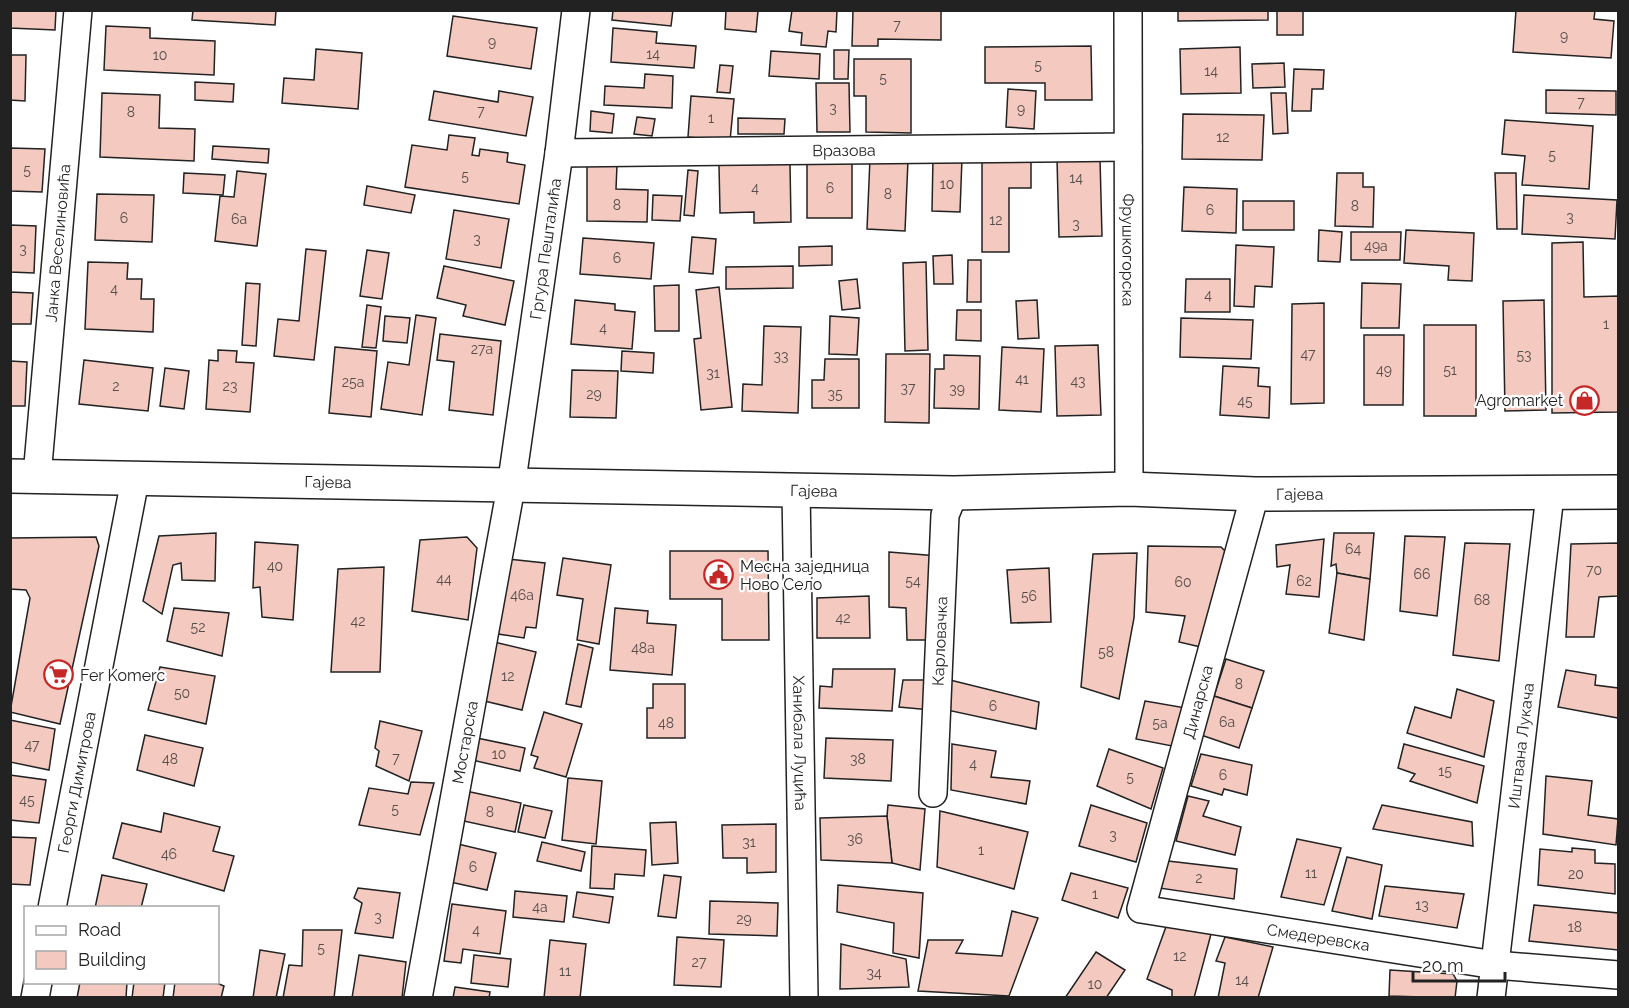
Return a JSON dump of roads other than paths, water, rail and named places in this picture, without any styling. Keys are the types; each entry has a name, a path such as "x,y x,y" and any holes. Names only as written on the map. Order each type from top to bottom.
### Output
{"street":[{"name":"Јанка Веселиновића","path":"24,476 78,10"},
{"name":"Гргура Пешталића","path":"512,487 559,153 576,10"},
{"name":"Фрушкогорска","path":"1128,10 1129,489"},
{"name":"Вразова","path":"559,153 1128,147"},
{"name":"Гајева","path":"24,476 512,487 796,489 954,493 1129,489 1255,494 1550,495 1618,492"},
{"name":"Георги Димитрова","path":"52,906 135,480"},
{"name":"Мостарска","path":"418,998 512,487"},
{"name":"Ханибала Луцића","path":"796,489 804,998"},
{"name":"Карловачка","path":"933,793 945,515 954,493"},
{"name":"Динарска","path":"1141,909 1255,494"},
{"name":"Иштвана Лукача","path":"1491,998 1550,495"},
{"name":"Смедеревска","path":"1141,909 1495,965 1618,975"}],"place":[{"name":"Agromarket","path":"1584,400"},
{"name":"Месна заједница Ново Село","path":"719,575"},
{"name":"Fer Komerc","path":"59,675"}]}
